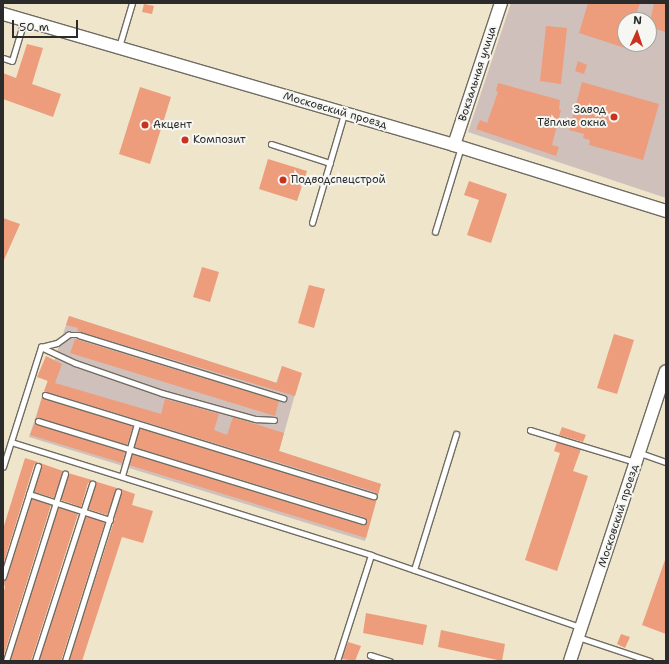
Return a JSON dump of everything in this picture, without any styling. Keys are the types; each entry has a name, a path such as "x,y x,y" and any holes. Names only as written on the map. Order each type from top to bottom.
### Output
{"street":[{"name":"Вокзальная улица","path":"457,146 501,3"},
{"name":"Московский проезд","path":"3,14 118,49 457,146 666,211"},
{"name":"Московский проезд","path":"570,661 665,379"}],"lane":[{"path":"118,49 132,3"},
{"path":"3,58 12,61 24,21"},
{"path":"312,223 344,114"},
{"path":"271,144 330,163"},
{"path":"435,232 457,146"},
{"path":"41,347 57,343 68,335 79,334 283,398"},
{"path":"41,347 75,363 162,393 256,419 274,420"},
{"path":"3,467 41,347"},
{"path":"46,395 374,496"},
{"path":"38,421 128,450 363,521"},
{"path":"122,476 128,450 137,424"},
{"path":"530,430 638,458 666,462"},
{"path":"414,570 456,434"},
{"path":"11,442 372,555 580,632 650,661"},
{"path":"3,577 38,466"},
{"path":"6,661 65,474"},
{"path":"35,661 92,484"},
{"path":"66,661 118,492"},
{"path":"29,494 83,510 110,520"},
{"path":"337,661 372,555"},
{"path":"370,655 390,661"}],"shaded area":[{"path":"511,3 666,3 666,198 468,132"},
{"path":"69,316 276,383 282,366 301,373 279,451 381,484 365,541 29,437"}],"building":[{"path":"588,3 640,3 637,12 617,12 617,45 579,33"},
{"path":"654,3 666,3 666,32 657,29 657,12 652,12"},
{"path":"144,4 154,6 152,14 142,12"},
{"path":"546,26 567,28 561,84 540,81"},
{"path":"27,44 43,48 32,84 61,94 53,117 3,99 3,73 16,78"},
{"path":"578,61 587,65 584,74 575,71"},
{"name":"Завод Тёплые окна","path":"582,82 659,104 643,160 589,145 590,140 583,138 584,134 569,130"},
{"path":"498,83 560,100 559,110 561,110 552,145 559,147 556,156 476,129 480,120 487,123 498,92 496,91"},
{"name":"Акцент","path":"140,87 171,97 150,164 119,154"},
{"name":"Подводспецстрой","path":"268,159 307,171 297,201 259,189"},
{"path":"469,181 507,194 491,243 467,235 479,200 464,195"},
{"path":"3,218 20,224 4,260 3,260"},
{"path":"202,267 219,272 210,302 193,297"},
{"path":"309,285 325,289 314,328 298,323"},
{"path":"69,316 277,383 282,366 302,373 295,396 77,331 78,328 66,325"},
{"path":"614,334 634,340 617,394 597,388"},
{"path":"75,339 279,401 275,416 70,353"},
{"path":"46,356 62,364 55,383 161,414 165,399 219,414 214,430 227,435 233,417 284,433 279,451 381,484 378,496 375,492 44,391 48,381 37,377"},
{"path":"42,397 133,426 127,445 36,418"},
{"path":"35,422 125,452 122,463 30,435"},
{"path":"562,427 586,435 583,442 559,435"},
{"path":"140,428 373,500 377,497 366,538 129,465 132,454 362,525 367,522 364,517 134,447"},
{"path":"557,442 581,449 573,471 588,476 557,571 525,560 560,453 554,451"},
{"path":"25,458 38,462 34,465 3,565 3,529"},
{"path":"40,463 63,471 54,498 34,492 42,467"},
{"path":"68,473 92,480 88,483 81,507 61,500"},
{"path":"94,481 117,488 107,515 88,509 96,485"},
{"path":"121,489 135,494 132,505 153,511 143,543 122,537 82,661 69,661 114,521"},
{"path":"32,499 51,505 3,658 3,594 5,587 3,581 7,578"},
{"path":"58,507 78,514 31,661 10,661"},
{"path":"86,516 105,522 61,661 39,661"},
{"path":"666,560 666,634 642,625"},
{"path":"366,613 427,625 423,645 363,633"},
{"path":"441,630 505,644 502,661 438,647"},
{"path":"621,634 630,637 625,648 617,644"},
{"path":"348,642 361,646 355,661 342,659"}],"place":[{"name":"Завод Тёплые окна","path":"614,117"},
{"name":"Акцент","path":"145,125"},
{"name":"Композит","path":"185,140"},
{"name":"Подводспецстрой","path":"283,180"}]}
